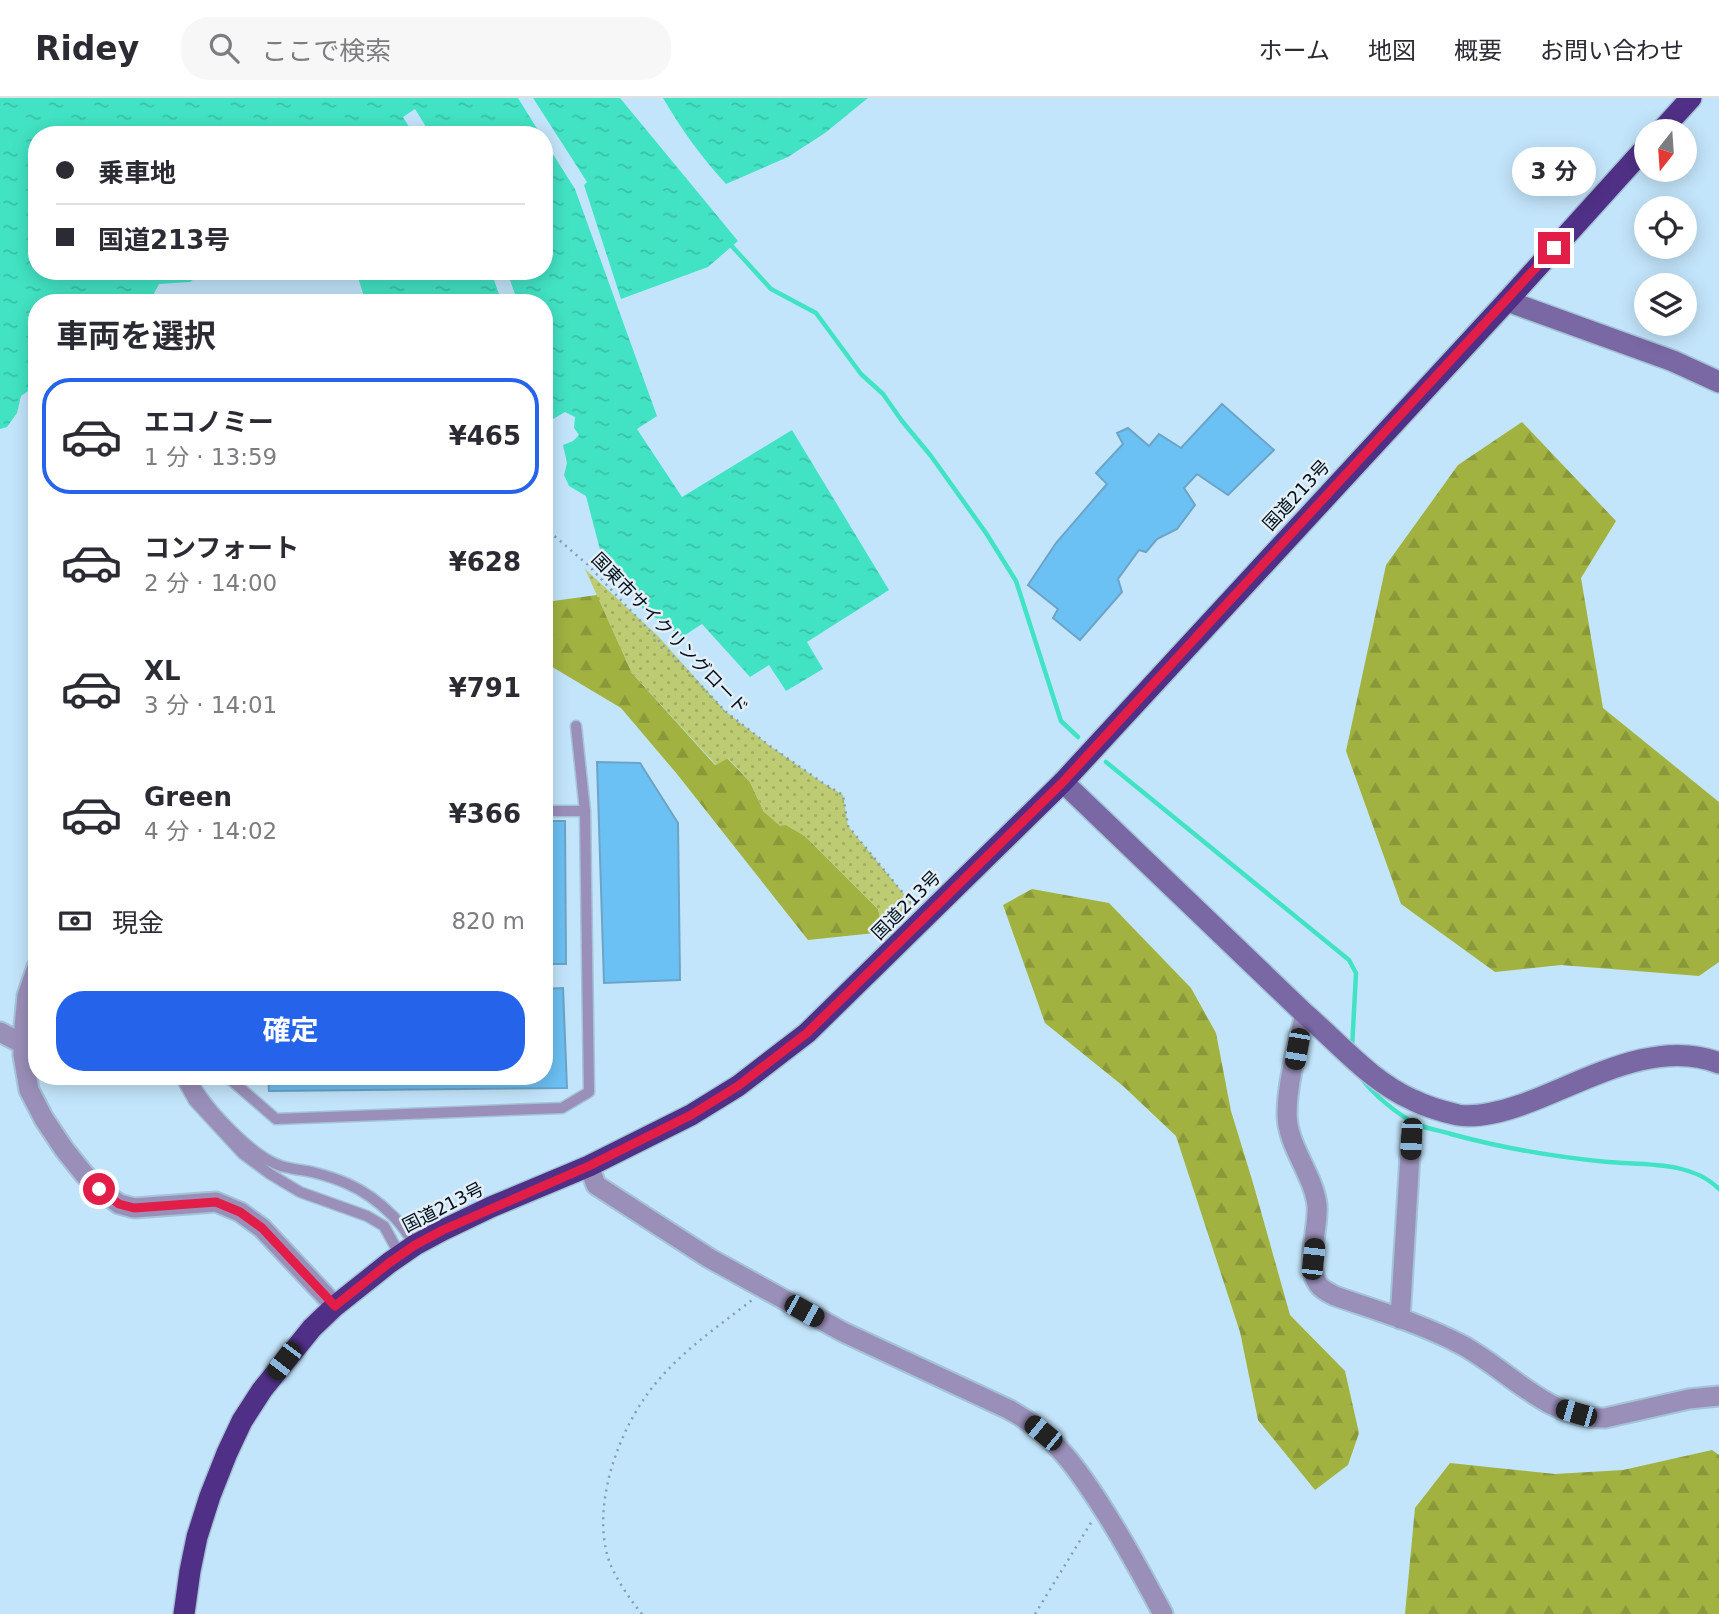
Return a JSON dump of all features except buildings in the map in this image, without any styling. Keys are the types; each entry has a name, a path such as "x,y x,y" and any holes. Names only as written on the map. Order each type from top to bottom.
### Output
{"highway":[{"path":"1672,119 1691,98"},
{"name":"国道213号","path":"184,1614 197,1537 226,1453 262,1390 312,1328 335,1306 408,1250 491,1207 589,1166 691,1115 738,1086 807,1033 1063,782 1634,160"}],"street":[{"path":"1507,301 1673,360 1719,382"},
{"path":"1063,782 1305,1014 1378,1080 1413,1101 1460,1115 1500,1112 1637,1060 1678,1054 1719,1063"},
{"path":"28,993 23,1044 28,1084"},
{"path":"1305,1014 1287,1114 1291,1136 1316,1202 1318,1216 1313,1273 1317,1284 1335,1296 1462,1345 1552,1405 1592,1418 1605,1418 1689,1399 1719,1396"},
{"path":"0,1032 23,1044"},
{"path":"28,1085 39,1109 64,1149 99,1189 119,1204 134,1208 216,1202 240,1212 262,1228 335,1306"},
{"path":"1400,1319 1411,1139"},
{"path":"589,1166 596,1185 709,1258 843,1332 1020,1416 1043,1433 1084,1478 1132,1554 1163,1614"}],"lane":[{"path":"237,1085 276,1119 562,1108 589,1093 585,811 576,726"},
{"path":"553,811 585,811"},
{"path":"185,1085 194,1101 243,1154 270,1174 300,1192 367,1216 384,1226 408,1250"},
{"path":"195,1085 216,1114 265,1159 281,1166 313,1172 349,1184 366,1194 394,1216 408,1250"}],"path":[{"name":"国東市サイクリングロード","path":"553,535 588,565 725,711 770,746 843,795 848,826 913,905"},
{"path":"642,1614 607,1556 603,1526 606,1494 618,1449 635,1412 661,1376 701,1340 766,1290"},
{"path":"1035,1614 1102,1507"}],"green space":[{"path":"1522,422 1616,521 1581,578 1603,708 1719,802 1719,962 1699,976 1561,965 1495,972 1401,904 1346,751 1386,565 1458,465"},
{"path":"597,595 632,673 715,765 727,758 750,782 764,812 805,836 878,909 884,932 808,940 677,774 621,708 553,667 553,601"},
{"path":"1032,889 1109,903 1191,988 1216,1033 1231,1111 1290,1315 1345,1371 1359,1433 1348,1465 1315,1490 1258,1420 1240,1332 1176,1136 1123,1086 1045,1023 1003,905"},
{"path":"1712,1450 1719,1455 1719,1614 1405,1614 1415,1508 1450,1463 1555,1474 1623,1470"}],"shaded area":[{"path":"585,569 657,635 725,711 770,746 843,795 848,826 913,905 884,932 878,909 805,836 786,825 780,826 764,812 750,782 728,758 716,765 632,673"}],"water":[{"path":"0,98 518,98 535,126 425,126 415,109 403,117 408,126 28,126 28,280 193,280 159,284 154,294 28,294 28,391 21,396 17,413 7,427 0,429"},
{"path":"533,98 620,98 738,241 708,267 621,299 584,185 587,182"},
{"path":"663,98 868,98 825,133 788,157 726,184 692,143"},
{"path":"553,154 575,189 657,416 637,429 682,497 792,430 889,590 807,642 823,669 786,691 769,665 750,677 702,624 682,637 642,608 639,598 617,579 603,561 586,496 569,486 564,475 567,463 563,445 579,435 574,428 575,417 565,412 553,419 553,294 515,294 510,280 553,280"},
{"path":"359,280 494,280 499,294 363,294"}],"waterway":[{"path":"729,243 771,289 816,313 861,374 883,394 931,456 986,533 1016,581 1061,721 1078,737"},
{"path":"1106,762 1349,960 1356,973 1352,1049"},
{"path":"1362,1079 1394,1110 1423,1127 1548,1155 1682,1169 1708,1180 1719,1189"}],"route":[{"path":"99,1189 119,1204 134,1208 216,1202 240,1212 262,1228 335,1306 415,1245 491,1207 589,1166 691,1115 738,1086 807,1033 1063,782 1554,248"}]}
